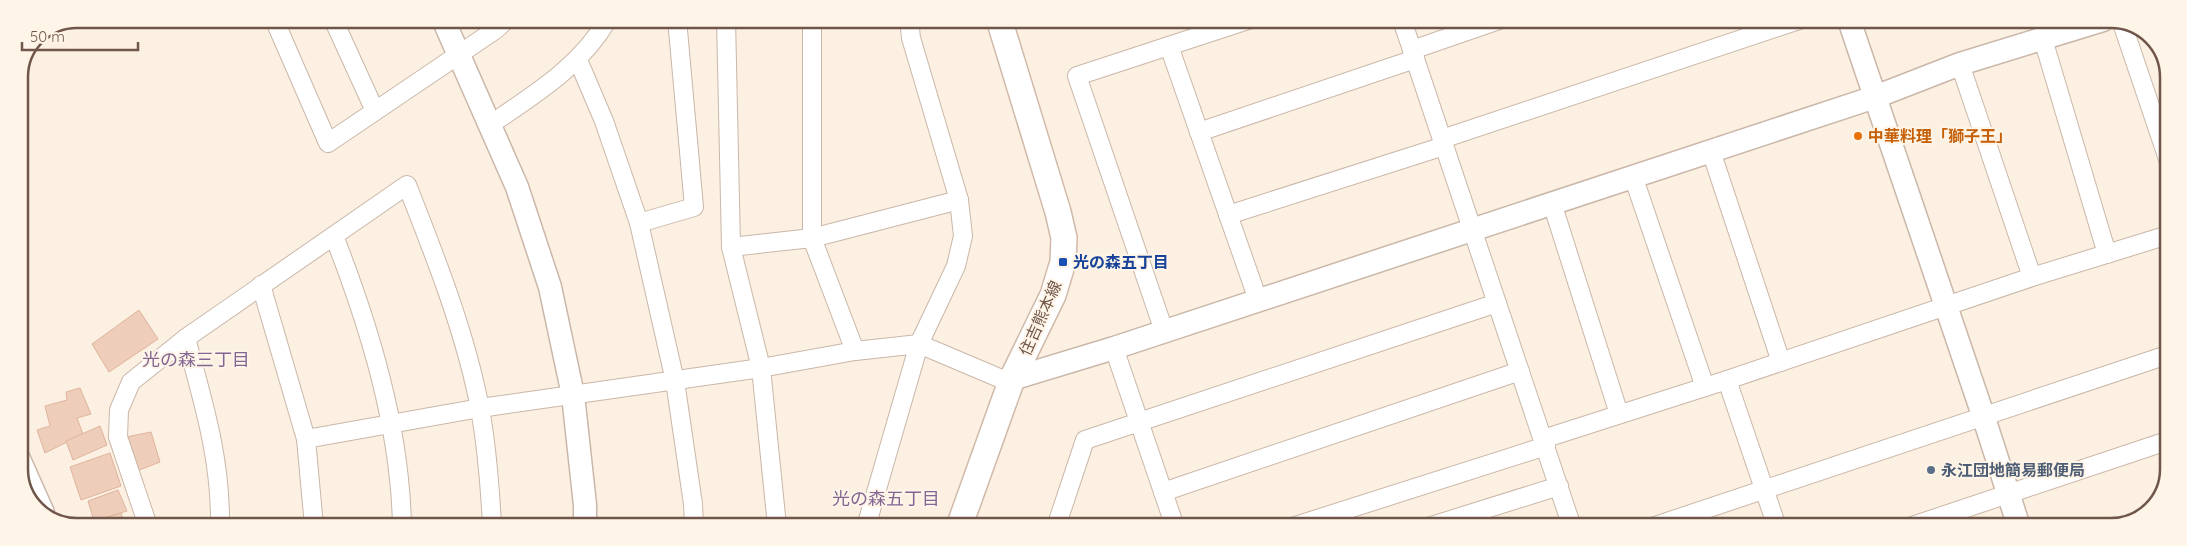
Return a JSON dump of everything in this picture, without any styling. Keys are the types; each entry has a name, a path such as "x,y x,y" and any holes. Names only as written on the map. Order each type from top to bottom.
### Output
{"main road":[{"name":"住吉熊本線","path":"963,518 990,436 1012,381 1053,295 1063,262 1064,238 1058,212 1002,28"}],"street":[{"path":"278,28 328,143 497,28"},
{"path":"337,28 375,111"},
{"path":"447,28 491,124 517,187 550,287 573,395 585,518"},
{"path":"491,124 540,91 578,60 602,28"},
{"path":"639,223 694,207 676,28"},
{"path":"726,28 731,247 761,368 776,518"},
{"path":"812,28 812,238 855,350"},
{"path":"868,518 919,344 956,266 963,236 959,200 911,38 910,28"},
{"path":"1164,331 1077,76 1224,28"},
{"path":"1405,28 1569,518"},
{"path":"1199,132 1414,55 1480,28"},
{"path":"1228,215 1776,28"},
{"path":"1852,28 2016,518"},
{"path":"306,438 480,408 761,368 855,350 919,344 1012,381 1875,97 1960,64 2078,28"},
{"path":"2124,29 2159,130"},
{"path":"2043,39 2107,254"},
{"path":"1169,46 1258,300"},
{"path":"578,60 604,121 639,223 675,381 694,518"},
{"path":"1960,64 2032,277"},
{"path":"1711,151 1782,362"},
{"path":"1634,176 1705,387"},
{"path":"145,518 118,437 119,410 131,382 186,338 407,185 439,266 480,408 490,488 492,518"},
{"path":"731,247 812,238 959,200"},
{"path":"1552,203 1619,414"},
{"path":"334,236 360,301 379,369 391,424 402,518"},
{"path":"1319,518 1544,442 1619,414 1782,362 2032,277 2107,254 2159,242"},
{"path":"261,286 306,438 313,518"},
{"path":"1059,518 1085,440 1497,303"},
{"path":"186,338 214,442 220,496 220,518"},
{"path":"1114,348 1172,518"},
{"path":"1679,518 1984,418 2160,358"},
{"path":"1163,492 1520,371"},
{"path":"1727,380 1774,518"},
{"path":"1936,518 2160,443"},
{"path":"29,482 35,495"},
{"path":"1457,518 1559,486"}],"building":[{"path":"139,310 158,339 109,372 92,344"},
{"path":"80,388 91,414 77,418 83,434 45,453 37,430 50,426 45,406 67,400 66,392"},
{"path":"100,426 107,445 73,460 66,441"},
{"path":"151,432 160,462 137,471 126,437"},
{"path":"110,453 121,486 81,500 70,467"},
{"path":"118,490 127,511 104,518 93,518 88,501"},
{"path":"121,513 123,518 104,518"}],"place":[{"name":"中華料理「獅子王」","path":"1858,136"},
{"name":"光の森五丁目","path":"1063,262"},
{"name":"永江団地簡易郵便局","path":"1931,470"}],"district":[{"name":"光の森三丁目","path":"196,360"},
{"name":"光の森五丁目","path":"886,499"}]}
